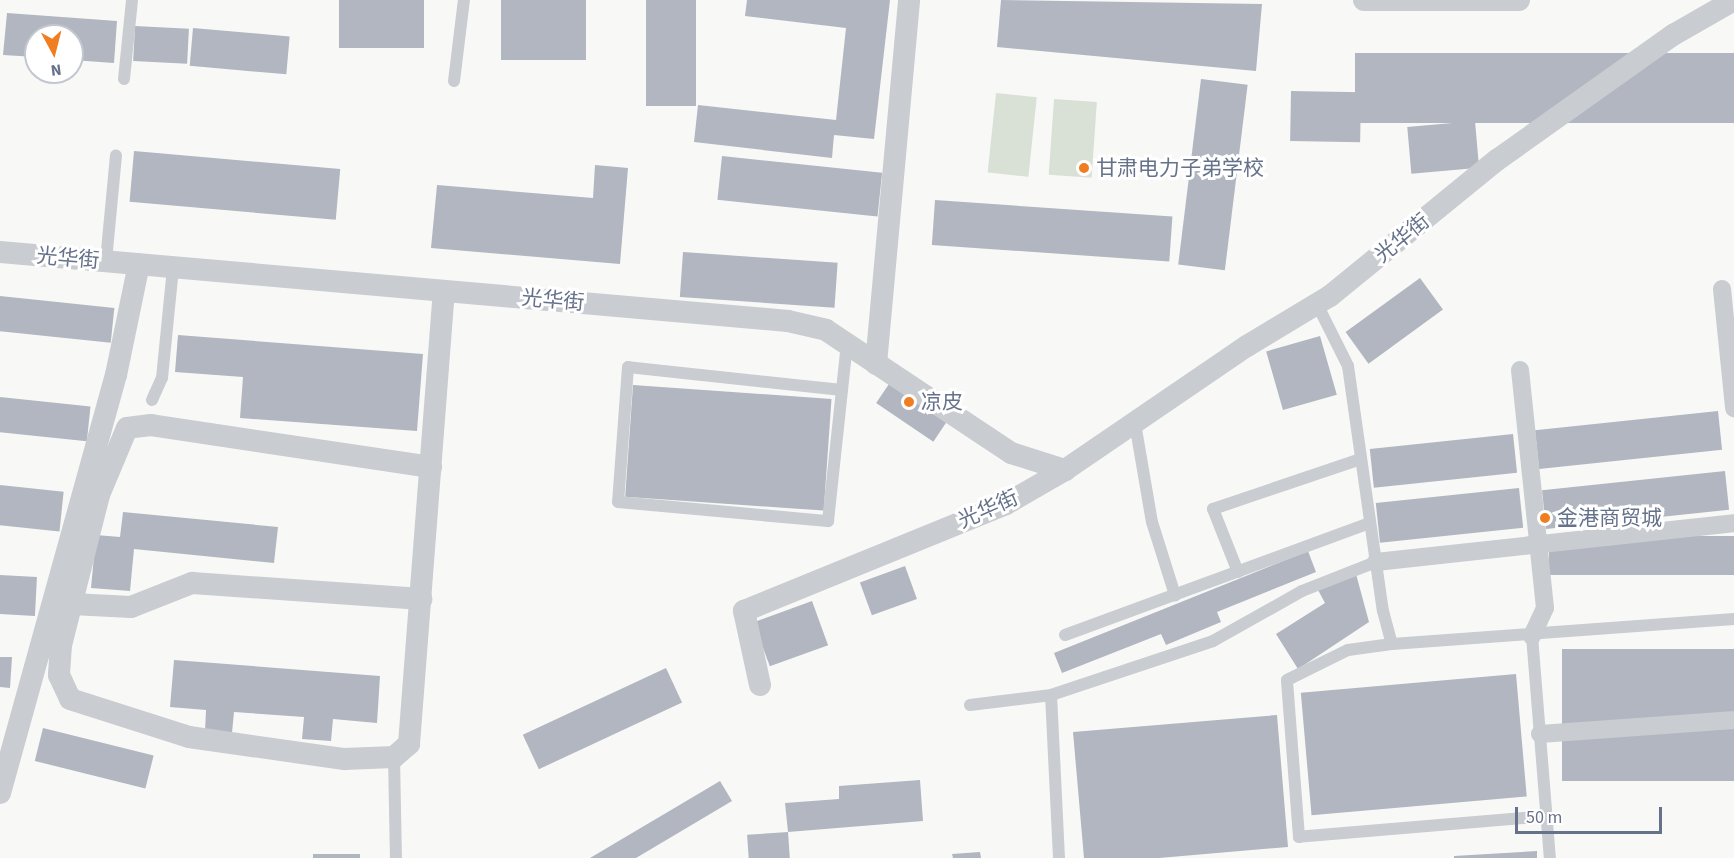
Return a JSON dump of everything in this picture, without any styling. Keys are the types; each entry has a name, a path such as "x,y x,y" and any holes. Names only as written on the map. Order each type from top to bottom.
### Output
{"street":[{"path":"876,364 909,0"},
{"path":"1364,0 1519,0"},
{"name":"光华街","path":"760,684 744,611 1006,504 1065,470 1317,304 1497,160 1674,35 1734,0"},
{"name":"光华街","path":"0,252 788,321 826,330 1011,453 1065,470"},
{"path":"0,793 116,375 139,264"},
{"path":"1722,289 1734,408"},
{"path":"431,467 151,425 127,428 99,495 72,604 59,675 70,699 88,708 189,737 344,759 394,757 409,744 421,599 431,467 444,291"},
{"path":"1520,370 1545,608 1532,636"},
{"path":"1376,562 1734,523"},
{"path":"72,604 131,607 192,583 421,599"},
{"path":"1540,734 1734,720"}],"lane":[{"path":"124,80 132,0"},
{"path":"454,81 464,0"},
{"path":"106,261 116,155"},
{"path":"152,400 162,378 173,267"},
{"path":"1317,304 1348,366 1376,562 1392,644"},
{"path":"842,390 628,367 618,502 828,521 847,344"},
{"path":"1135,423 1152,522 1175,595"},
{"path":"1238,572 1213,509 1361,459"},
{"path":"1065,635 1370,523"},
{"path":"970,705 1051,695 1213,641 1302,591 1376,562"},
{"path":"1547,816 1299,837 1287,680 1348,650 1392,644 1532,636 1734,619"},
{"path":"1532,636 1550,858"},
{"path":"1051,695 1059,858"},
{"path":"394,757 396,858"}],"shaded area":[{"path":"996,93 1037,97 1028,177 988,173"},
{"path":"1054,99 1097,102 1092,178 1049,175"}],"building":[{"path":"339,0 424,0 424,48 339,48"},
{"path":"501,0 586,0 586,60 501,60"},
{"path":"646,0 696,0 696,106 646,106"},
{"path":"747,0 890,0 874,139 834,135 832,158 694,142 698,105 836,120 846,28 745,16"},
{"path":"1001,0 1262,4 1256,71 997,47"},
{"path":"7,13 117,21 114,63 84,61 84,24 24,24 24,56 3,55"},
{"path":"135,26 189,29 187,64 133,61"},
{"path":"193,28 290,36 286,74 190,66"},
{"path":"1355,53 1734,53 1734,123 1355,123"},
{"path":"1201,79 1248,85 1225,270 1178,265"},
{"path":"1291,91 1361,92 1360,142 1290,141"},
{"path":"1475,121 1479,168 1411,174 1407,127"},
{"path":"134,151 340,169 336,220 130,202"},
{"path":"722,156 882,173 878,217 717,200"},
{"path":"595,165 628,168 620,264 431,248 437,185 593,198"},
{"path":"935,200 1172,217 1169,261 932,245"},
{"path":"683,252 838,263 834,308 680,297"},
{"path":"1420,278 1443,310 1368,364 1346,332"},
{"path":"0,296 114,308 111,343 0,331"},
{"path":"178,335 423,354 417,431 240,418 243,377 175,372"},
{"path":"1320,336 1337,395 1283,410 1266,351"},
{"path":"889,384 946,423 933,442 876,403"},
{"path":"633,385 832,399 824,511 625,497"},
{"path":"0,397 91,407 87,441 0,432"},
{"path":"1718,411 1722,450 1539,469 1535,430"},
{"path":"1513,434 1517,473 1374,488 1370,449"},
{"path":"1725,471 1729,510 1546,529 1542,490"},
{"path":"0,485 64,492 59,531 0,525"},
{"path":"1519,488 1523,528 1380,543 1376,503"},
{"path":"123,512 278,527 274,563 134,549 130,591 91,588 96,535 120,537"},
{"path":"1549,536 1734,536 1734,575 1549,575"},
{"path":"1308,551 1316,572 1217,612 1221,622 1166,645 1161,634 1062,673 1054,653"},
{"path":"905,566 917,599 872,615 860,582"},
{"path":"1356,574 1369,622 1298,669 1276,634 1325,603 1318,590"},
{"path":"0,575 37,577 35,616 0,614"},
{"path":"812,601 828,645 770,666 754,622"},
{"path":"1562,649 1734,649 1734,781 1562,781"},
{"path":"0,657 12,657 10,688 0,687"},
{"path":"174,660 380,676 377,723 333,719 331,741 302,739 304,717 234,712 232,733 205,731 206,710 170,707"},
{"path":"666,668 682,702 539,769 523,735"},
{"path":"1516,674 1527,797 1312,815 1301,693"},
{"path":"1277,715 1288,847 1159,858 1084,858 1073,732"},
{"path":"43,728 154,756 145,789 35,761"},
{"path":"920,780 923,821 788,832 785,803 839,799 839,786"},
{"path":"720,781 732,801 636,858 590,858"},
{"path":"788,832 790,858 749,858 747,835"},
{"path":"1537,851 1537,858 1454,858 1454,856"},
{"path":"980,852 981,858 953,858 952,854"},
{"path":"313,854 360,854 360,858 313,858"}],"place":[{"name":"甘肃电力子弟学校","path":"1084,168"},
{"name":"凉皮","path":"909,402"},
{"name":"金港商贸城","path":"1545,518"}]}
